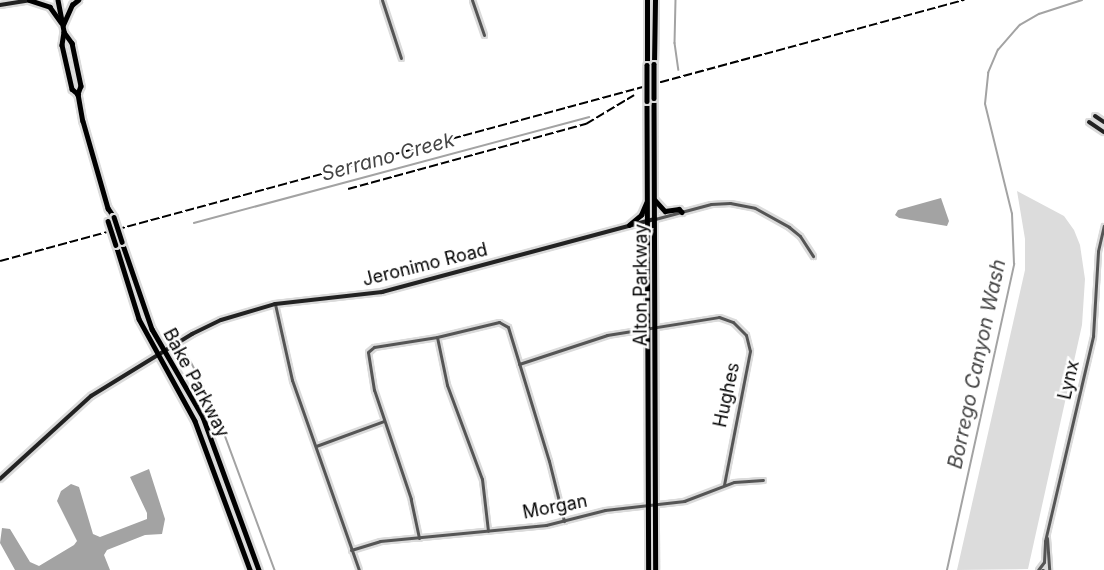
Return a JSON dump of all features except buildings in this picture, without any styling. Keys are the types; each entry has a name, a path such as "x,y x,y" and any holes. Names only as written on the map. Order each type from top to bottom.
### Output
{"main road":[{"path":"0,5 31,0 50,8 63,24 72,5 78,0"},
{"name":"Bake Parkway","path":"58,0 64,32 62,45 72,89 78,94"},
{"name":"Alton Parkway","path":"647,0 649,570"},
{"name":"Alton Parkway","path":"654,0 656,570"},
{"name":"Bake Parkway","path":"64,32 72,43 81,86 78,94 108,208 108,221 139,319 195,421 250,570"},
{"path":"1095,116 1104,122"},
{"path":"1089,122 1104,132"},
{"path":"655,200 665,211 679,209 682,212"},
{"path":"629,225 641,215 647,201"},
{"name":"Bake Parkway","path":"108,208 114,217 146,316 203,417 259,570"},
{"name":"Jeronimo Road","path":"0,479 84,402 157,355 212,324 275,304 382,292 655,219"}],"street":[{"path":"382,0 401,58"},
{"path":"472,0 484,35"},
{"name":"Jeronimo Road","path":"655,219 711,204 730,204 764,211 800,236 813,256"},
{"name":"Lynx","path":"1041,570 1093,336 1098,250 1104,226"},
{"path":"275,304 290,372 358,570"},
{"name":"Hughes","path":"519,364 598,337 648,327 719,317 740,327 748,340 749,361 724,485"},
{"path":"419,538 411,499 374,389 367,355 369,350 504,323 508,327 549,461 564,521"},
{"path":"436,337 447,385 482,479 488,531"},
{"path":"316,446 384,421"},
{"name":"Morgan","path":"351,550 380,541 564,521 604,510 684,501 724,485 763,480"},
{"name":"Lynx","path":"1047,538 1049,570"}],"shaded area":[{"path":"1017,191 1064,216 1074,230 1080,245 1085,279 1082,325 1028,569 957,570 1025,270 1025,239"},
{"path":"941,198 949,221 947,226 899,218 895,215 898,210"},
{"path":"149,469 165,519 162,534 145,535 107,550 104,555 110,570 15,570 0,543 2,528 10,529 30,562 39,566 77,541 57,501 61,491 71,484 79,487 93,534 100,537 147,519 147,513 130,477"}],"waterway":[{"name":"Serrano Creek","path":"676,0 675,43 679,70"},
{"name":"Borrego Canyon Wash","path":"947,570 1014,264 1012,214 985,104 988,73 998,50 1020,25 1039,14 1082,0"},
{"name":"Serrano Creek","path":"194,223 589,117"},
{"name":"Serrano Creek","path":"187,354 215,408 275,570"}],"railway":[{"path":"0,261 964,0"},
{"path":"348,189 586,124 634,95"}]}
